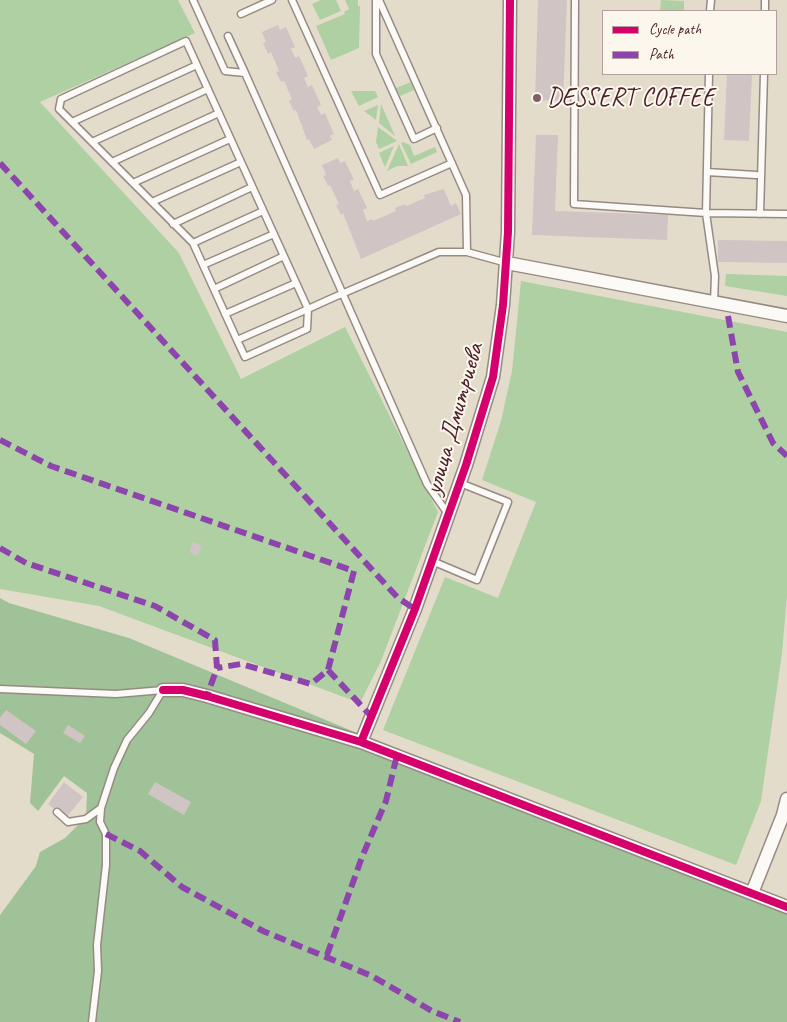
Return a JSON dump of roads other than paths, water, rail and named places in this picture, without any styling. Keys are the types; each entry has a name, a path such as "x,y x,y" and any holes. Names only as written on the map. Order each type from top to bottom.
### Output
{"street":[{"name":"улица Дмитриева","path":"361,742 416,609 460,483 493,377 507,263 510,0"},
{"path":"507,263 787,316"},
{"path":"163,690 183,690 207,696 361,742 787,907"},
{"path":"752,893 785,816 787,799"}],"lane":[{"path":"193,0 225,71 246,73"},
{"path":"241,14 272,0"},
{"path":"292,0 380,195 452,163"},
{"path":"378,0 376,54 414,139 436,128"},
{"path":"378,0 466,195 468,205 467,252"},
{"path":"575,0 574,204 706,213 787,214"},
{"path":"228,36 427,484 449,515"},
{"path":"186,41 208,89 308,309 307,329 245,357 193,243 59,109 61,99 186,41"},
{"path":"72,122 197,65"},
{"path":"709,75 706,213 715,276 714,302"},
{"path":"760,214 764,75"},
{"path":"92,142 208,89"},
{"path":"112,162 219,113"},
{"path":"133,183 230,139"},
{"path":"152,202 241,162"},
{"path":"706,172 756,176"},
{"path":"173,224 252,187"},
{"path":"193,243 263,211"},
{"path":"203,266 274,234"},
{"path":"237,340 439,252 467,252 507,263"},
{"path":"214,289 284,256"},
{"path":"225,314 296,283"},
{"path":"432,561 477,580 508,502 460,483"},
{"path":"0,689 106,694 163,690"},
{"path":"92,1022 98,971 97,945 106,865 106,834 100,822 101,808 114,768 127,740 149,713 163,690"},
{"path":"57,812 68,822 86,819 101,808"}],"place":[{"name":"DESSERT COFFEE","path":"537,98"}]}
